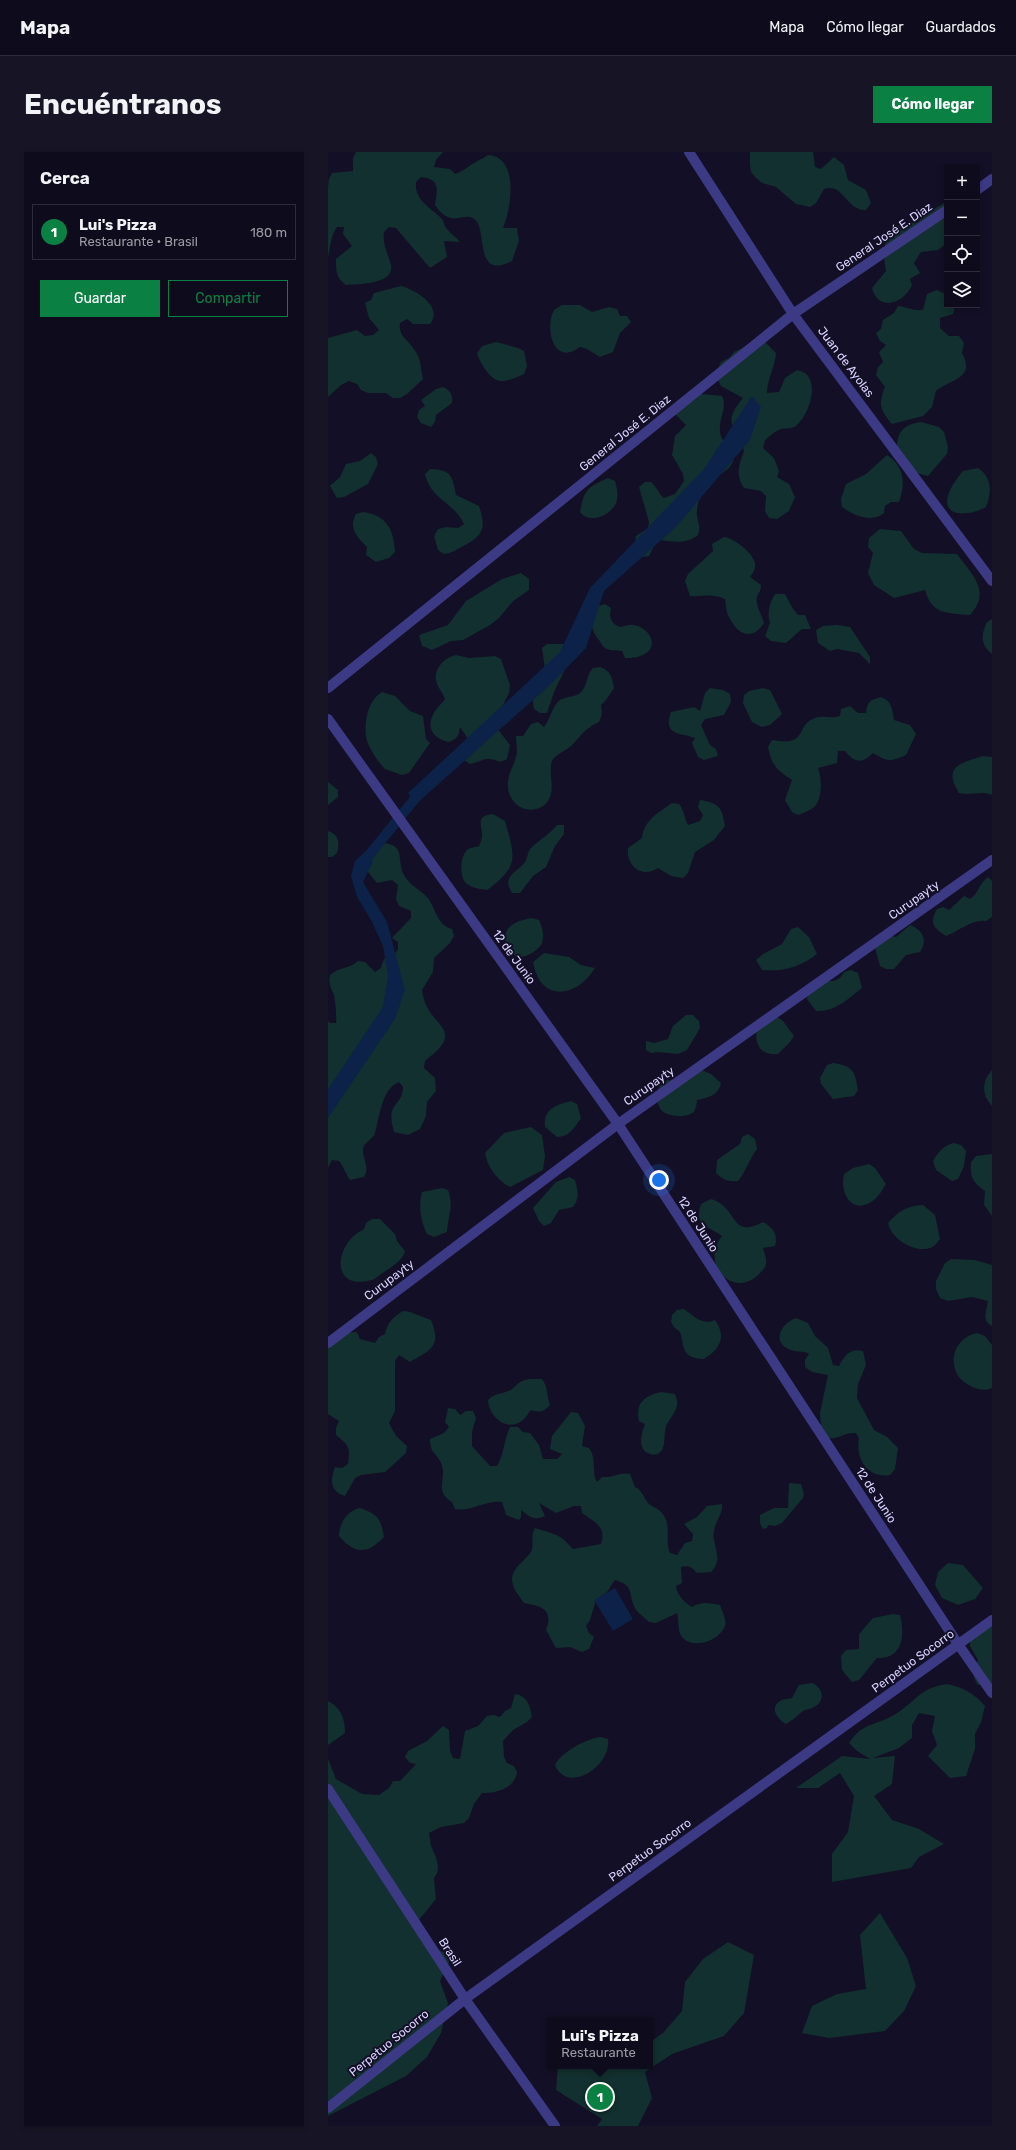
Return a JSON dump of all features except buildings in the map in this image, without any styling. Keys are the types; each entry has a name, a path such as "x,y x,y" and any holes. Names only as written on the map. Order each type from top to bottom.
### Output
{"street":[{"name":"Juan de Ayolas","path":"689,152 794,314 992,581"},
{"path":"980,188 992,179"},
{"name":"General José E. Diaz","path":"328,688 794,314 944,212"},
{"name":"12 de Junio","path":"328,719 618,1124 958,1644 992,1693"},
{"name":"Curupayty","path":"328,1343 618,1124 992,860"},
{"name":"Perpetuo Socorro","path":"328,2108 465,1999 992,1620"},
{"name":"Brasil","path":"328,1789 465,1999 555,2126"}],"green space":[{"path":"356,152 443,152 436,160 434,167 450,169 455,174 488,155 498,158 505,165 509,174 510,185 509,209 503,228 517,228 519,241 512,261 501,265 493,265 487,260 484,254 480,228 477,222 473,218 453,218 442,213 435,205 437,190 435,183 432,180 421,177 416,182 416,188 420,198 441,218 446,228 460,242 444,241 447,257 430,268 396,228 389,227 384,232 384,237 391,265 391,272 381,280 366,284 346,285 338,277 336,259 352,246 343,234 344,227 337,227 332,238 328,257 328,187 329,179 332,173 353,171 353,158"},
{"path":"750,152 813,152 815,167 821,169 834,157 844,165 848,180 866,190 871,203 866,210 859,209 853,206 836,189 831,188 824,189 816,203 810,207 796,204 776,187 762,183 756,178 751,172"},
{"path":"944,203 944,245 938,250 921,252 914,263 920,273 910,279 912,285 908,292 897,301 885,303 875,296 872,288 886,271 884,253 888,236 892,230 899,225 918,222 926,214"},
{"path":"401,286 420,295 431,306 433,311 433,318 430,324 413,324 407,319 400,323 401,332 418,355 423,379 407,394 400,398 393,398 386,393 368,393 361,390 357,384 349,381 341,385 328,397 328,338 357,330 365,336 373,335 379,330 369,318 365,303 371,300 374,293"},
{"path":"937,290 944,294 944,308 954,308 953,314 940,318 940,328 949,336 959,336 964,343 962,353 966,362 966,368 964,373 955,381 936,391 932,407 923,416 892,424 881,407 881,398 885,387 876,375 878,367 883,362 879,352 886,345 880,341 876,333 881,329 883,320 894,313 898,306 923,310 927,294"},
{"path":"562,305 580,305 592,312 609,307 617,309 620,316 627,316 631,322 620,333 613,352 600,357 587,349 580,347 571,352 564,352 558,349 554,343 550,327 554,310"},
{"path":"496,342 524,351 527,366 524,374 506,381 500,381 496,380 489,374 480,361 477,353 482,346"},
{"path":"765,342 776,353 768,383 767,393 779,392 785,378 797,370 805,373 810,379 812,387 812,395 809,405 801,421 794,427 777,431 765,440 763,448 774,458 779,471 777,477 789,484 795,497 789,511 777,519 769,518 765,511 766,496 761,491 744,488 741,483 739,470 744,451 731,420 732,414 743,398 721,386 718,380 718,369 721,362 729,358 734,352 744,347"},
{"path":"443,387 451,394 452,403 436,415 435,422 431,427 421,423 417,417 419,410 425,406 421,400 436,389"},
{"path":"693,393 722,396 724,405 720,423 720,432 732,454 733,461 728,469 708,482 703,488 697,508 699,527 698,535 685,541 676,542 661,540 655,544 649,556 641,557 635,544 636,536 648,528 649,522 639,487 645,482 651,482 664,498 675,494 684,481 683,474 672,455 675,436 686,425 675,414 677,402 684,396"},
{"path":"921,422 939,427 944,432 948,447 947,454 928,476 917,473 897,447 898,437 903,429 910,424"},
{"path":"371,453 376,457 378,464 368,484 344,497 337,498 330,486 340,477 346,464 360,461"},
{"path":"887,455 897,464 902,476 903,482 899,502 891,502 885,506 884,513 874,518 857,515 842,507 841,499 846,484 866,474"},
{"path":"978,468 986,476 990,485 986,507 969,513 957,513 952,511 948,507 947,501 953,484 963,471"},
{"path":"430,469 447,472 450,475 456,495 479,506 483,525 480,534 476,538 455,551 444,554 438,550 434,536 438,529 446,527 458,528 464,524 455,511 432,490 425,474"},
{"path":"608,478 615,481 618,495 616,503 605,515 594,518 584,516 580,512 585,494 591,487"},
{"path":"363,512 378,516 388,525 391,530 395,552 389,558 376,562 366,555 367,547 357,536 353,528 356,514"},
{"path":"880,529 901,531 914,549 922,553 957,554 974,576 980,591 976,606 970,615 948,613 936,608 928,598 925,590 894,598 874,585 868,573 873,553 868,547 869,538"},
{"path":"724,537 733,540 747,551 754,559 755,569 750,577 761,585 757,600 764,623 754,633 744,633 735,627 727,613 725,599 712,596 690,596 685,581 688,574 713,551 712,544"},
{"path":"521,573 529,579 529,590 513,601 499,618 490,625 463,640 451,641 432,650 422,646 419,635 448,625 466,601 502,579"},
{"path":"775,594 785,594 798,615 805,615 811,629 802,629 786,643 771,641 765,636 770,623 769,608"},
{"path":"605,604 611,608 611,619 616,625 619,627 634,625 645,630 649,634 652,644 646,653 637,657 625,658 622,651 609,650 603,646 593,631 592,624 598,606"},
{"path":"992,619 992,654 985,647 983,635 987,622"},
{"path":"837,625 850,627 870,657 870,664 859,653 837,649 830,651 818,643 816,630 823,626"},
{"path":"547,644 567,644 571,657 554,692 547,713 540,713 534,709 532,694 545,669 542,648"},
{"path":"456,655 469,658 495,656 501,659 510,685 509,693 499,713 497,728 510,745 507,759 500,762 485,759 470,764 464,760 468,739 460,727 457,737 449,742 438,738 432,731 432,717 436,709 445,699 437,684 437,669 447,659"},
{"path":"600,667 607,670 609,673 613,681 614,688 601,705 602,714 599,722 587,730 570,747 554,758 551,767 552,789 546,803 542,807 533,810 528,810 519,806 511,797 508,787 509,775 517,755 516,736 523,736 531,724 538,722 544,727 557,703 562,699 579,694 585,686 589,674 593,668"},
{"path":"710,688 723,690 730,694 731,702 724,715 705,719 701,725 710,745 716,749 718,756 704,760 698,757 692,743 695,738 675,732 669,725 669,720 671,712 694,707 700,711 705,693"},
{"path":"763,688 770,690 782,714 770,725 762,727 752,722 743,703 744,695 749,691"},
{"path":"382,692 395,696 410,711 423,716 426,739 430,743 409,773 402,775 385,769 379,762 367,741 366,718 373,700"},
{"path":"881,697 889,703 894,720 910,725 916,734 906,755 889,760 873,753 866,759 859,761 852,758 845,751 838,751 837,763 818,768 821,789 819,800 816,805 810,810 798,815 792,812 785,800 792,780 778,770 771,759 768,747 772,740 784,741 797,738 809,721 818,717 840,716 841,709 850,706 858,713 866,713 867,706 870,702"},
{"path":"983,756 992,757 992,795 984,793 959,793 952,777 953,771 961,764"},
{"path":"328,782 338,790 338,797 328,805"},
{"path":"700,800 712,803 721,810 725,826 714,840 695,852 688,873 683,878 671,876 658,868 646,872 636,869 630,860 628,848 642,838 646,826 652,818 672,803 679,804 688,825 700,821 703,815 698,807"},
{"path":"493,814 505,821 511,844 512,860 510,867 498,882 487,890 479,889 466,883 462,876 461,866 463,857 467,850 479,846 482,837 482,819 487,815"},
{"path":"557,825 564,825 564,834 555,846 546,867 533,876 520,893 512,893 508,882 509,878 525,862 531,848"},
{"path":"328,831 338,839 337,853 332,857 328,857"},
{"path":"380,843 394,846 397,849 406,879 427,897 438,918 444,925 452,929 454,936 450,943 434,958 433,972 422,990 427,1007 442,1026 445,1033 444,1041 439,1048 425,1061 424,1068 435,1078 436,1091 427,1102 426,1116 420,1129 408,1135 394,1132 391,1115 400,1099 403,1087 399,1082 393,1086 388,1091 382,1104 375,1133 363,1147 366,1173 364,1177 350,1180 339,1161 332,1160 328,1168 328,1021 330,1023 336,1023 336,1009 329,978 333,972 355,964 358,961 365,962 375,972 381,968 385,958 394,955 398,949 398,942 392,938 411,918 411,911 399,906 396,899 398,885 392,880 377,883 364,867"},
{"path":"988,877 992,881 992,917 986,921 971,924 946,936 935,928 933,918 937,909 943,907 949,910 964,896 970,899"},
{"path":"532,918 539,920 543,934 542,944 530,954 522,956 515,955 510,952 506,946 506,933 510,927 517,922"},
{"path":"910,925 918,930 923,936 924,943 920,952 906,955 894,969 886,969 880,966 874,945 882,934 896,937"},
{"path":"798,927 809,937 817,954 811,959 791,968 762,970 756,960 763,954 782,944 791,929"},
{"path":"544,953 569,957 581,965 595,968 579,985 569,990 560,992 551,990 543,984 537,975 533,962"},
{"path":"851,970 858,973 862,988 835,1007 823,1011 816,1011 807,999 808,990 821,981 834,981 840,978 844,972"},
{"path":"686,1015 693,1015 699,1021 700,1028 687,1050 678,1054 658,1052 651,1053 646,1050 646,1041 654,1043 668,1039 673,1026"},
{"path":"777,1017 783,1021 794,1036 778,1054 766,1053 757,1043 757,1026"},
{"path":"833,1063 840,1064 852,1070 856,1078 858,1090 854,1096 833,1099 821,1084 820,1078 827,1065"},
{"path":"699,1069 711,1074 721,1083 718,1091 705,1098 697,1100 695,1110 689,1115 674,1116 662,1111 655,1096 661,1083 668,1080 685,1083 693,1071"},
{"path":"992,1070 992,1106 986,1097 984,1088 986,1079"},
{"path":"571,1101 577,1104 581,1118 568,1134 557,1137 545,1127 546,1116 548,1112 556,1106"},
{"path":"531,1127 542,1135 545,1156 543,1170 510,1187 501,1181 494,1173 488,1163 485,1153 504,1133"},
{"path":"748,1134 755,1139 757,1149 738,1181 729,1181 724,1179 716,1173 717,1160 740,1144 742,1137"},
{"path":"954,1143 961,1145 966,1151 964,1166 958,1179 952,1181 936,1170 933,1161 942,1149 947,1145"},
{"path":"992,1154 992,1216 984,1205 985,1191 977,1185 973,1179 971,1162 976,1156"},
{"path":"869,1164 875,1168 886,1184 875,1199 861,1206 855,1205 846,1196 843,1182 844,1174 853,1168"},
{"path":"569,1177 575,1180 578,1194 573,1207 559,1210 551,1223 544,1226 539,1221 533,1208 556,1182"},
{"path":"442,1188 448,1190 451,1201 447,1232 434,1237 427,1234 423,1224 420,1208 421,1197 422,1192"},
{"path":"711,1199 720,1203 726,1208 739,1225 744,1227 752,1227 763,1222 774,1232 776,1238 775,1246 763,1248 766,1260 765,1268 749,1281 739,1283 730,1281 722,1275 717,1267 715,1257 716,1247 722,1236 704,1225 699,1217 701,1204"},
{"path":"923,1205 935,1215 940,1239 936,1245 928,1249 914,1248 906,1245 894,1235 888,1223 903,1210"},
{"path":"372,1219 380,1219 395,1234 397,1241 405,1251 404,1254 397,1263 372,1280 358,1282 348,1279 343,1273 341,1264 342,1254 354,1236 364,1229 366,1223"},
{"path":"951,1259 975,1260 992,1265 992,1326 986,1318 988,1301 972,1297 948,1301 940,1298 936,1289 936,1281 945,1263"},
{"path":"684,1309 702,1321 710,1322 715,1320 719,1326 721,1337 718,1347 704,1359 691,1357 685,1351 680,1332 671,1322 672,1315 677,1310"},
{"path":"403,1311 431,1320 435,1336 435,1342 424,1354 410,1362 399,1355 395,1361 395,1411 389,1423 396,1436 407,1446 406,1453 385,1472 361,1475 355,1478 345,1496 336,1492 332,1485 332,1476 335,1467 342,1468 348,1464 349,1451 344,1442 336,1435 336,1428 339,1421 328,1414 328,1337 333,1334 357,1332 360,1339 375,1343 379,1337 385,1334 387,1326 391,1320"},
{"path":"796,1318 808,1323 815,1336 828,1348 833,1365 839,1366 848,1353 858,1350 863,1351 866,1365 858,1384 857,1398 874,1430 887,1437 898,1448 895,1469 890,1475 875,1474 869,1471 861,1460 858,1446 859,1438 856,1433 834,1438 826,1438 821,1427 820,1413 828,1375 812,1372 805,1367 805,1360 809,1354 793,1351 781,1343 780,1334 782,1329 790,1321"},
{"path":"977,1333 985,1336 992,1345 992,1388 988,1390 978,1389 963,1381 957,1374 954,1367 954,1354 956,1348 970,1335"},
{"path":"529,1379 542,1379 546,1386 550,1405 542,1411 531,1410 524,1419 517,1424 505,1424 500,1421 492,1412 488,1400 491,1397 510,1391 520,1382"},
{"path":"661,1392 675,1394 677,1404 665,1430 663,1448 658,1454 652,1455 643,1449 641,1437 645,1424 639,1421 638,1409 642,1401 646,1398"},
{"path":"448,1408 455,1409 460,1415 466,1411 473,1411 476,1418 472,1432 472,1446 490,1466 497,1466 510,1427 518,1427 523,1432 530,1433 539,1445 543,1459 557,1459 562,1454 550,1449 552,1436 571,1412 578,1413 585,1426 582,1446 589,1448 593,1456 594,1473 597,1482 602,1477 630,1474 635,1487 641,1492 648,1503 660,1511 665,1517 668,1527 668,1548 670,1553 677,1555 685,1543 692,1541 693,1534 684,1524 697,1517 707,1506 722,1504 714,1531 714,1541 717,1552 717,1562 715,1567 711,1572 697,1573 690,1567 681,1567 682,1583 676,1586 681,1598 692,1607 702,1603 720,1605 725,1621 725,1626 722,1631 707,1642 689,1642 684,1639 680,1633 677,1613 656,1623 649,1622 635,1608 628,1587 625,1584 615,1580 607,1592 596,1600 590,1620 586,1626 589,1633 594,1637 589,1649 582,1652 570,1647 556,1648 546,1630 548,1623 547,1613 541,1607 524,1603 516,1592 512,1582 512,1577 517,1567 531,1551 535,1528 560,1537 573,1549 601,1544 601,1529 595,1522 582,1513 581,1506 574,1506 556,1513 539,1503 545,1516 532,1518 521,1510 521,1517 519,1520 506,1515 502,1502 490,1503 467,1509 455,1509 452,1502 443,1494 443,1469 430,1444 430,1439 444,1433 449,1427 445,1422"},
{"path":"789,1483 801,1484 804,1494 803,1498 782,1523 775,1526 768,1525 767,1528 763,1529 760,1523 760,1515 774,1508 788,1508"},
{"path":"360,1508 378,1518 382,1526 384,1537 372,1547 362,1550 351,1547 339,1536 342,1522 348,1514"},
{"path":"948,1563 963,1565 983,1588 975,1599 958,1605 942,1598 935,1585 938,1572"},
{"path":"893,1614 900,1615 902,1623 902,1638 897,1650 892,1655 877,1658 859,1680 852,1682 842,1670 841,1656 846,1650 859,1649 859,1634 873,1618"},
{"path":"986,1627 992,1627 992,1687 986,1684 978,1685 976,1682 974,1673 978,1660 970,1646 970,1639"},
{"path":"812,1683 819,1688 821,1692 822,1695 820,1702 811,1709 803,1711 786,1724 783,1722 776,1714 775,1707 777,1704 781,1700 792,1698 799,1685"},
{"path":"947,1684 959,1687 968,1692 985,1706 981,1722 975,1734 975,1749 966,1776 950,1778 928,1756 937,1745 932,1731 935,1716 919,1713 912,1725 912,1738 899,1748 873,1758 895,1756 892,1784 874,1796 892,1820 919,1829 944,1844 919,1857 911,1868 832,1882 832,1854 848,1832 854,1796 840,1773 818,1788 796,1788 842,1756 870,1759 857,1751 849,1743 854,1736 865,1727 897,1713 925,1691"},
{"path":"515,1694 526,1699 532,1717 527,1722 513,1730 503,1741 504,1757 507,1763 514,1766 517,1772 513,1782 509,1786 499,1791 482,1793 474,1804 469,1818 464,1823 441,1827 429,1833 438,1867 434,1878 436,1899 418,1921 422,1942 452,1956 440,1981 448,2003 441,2033 427,2057 406,2076 328,2116 328,1759 336,1779 362,1794 379,1795 389,1788 393,1781 400,1781 416,1764 410,1763 405,1757 408,1751 427,1741 443,1726 449,1730 450,1751 453,1758 460,1759 465,1731 478,1726 487,1716 494,1715 500,1717 505,1711 511,1708"},
{"path":"328,1701 339,1710 343,1718 345,1733 328,1745"},
{"path":"601,1737 608,1739 607,1749 603,1759 596,1767 588,1773 578,1777 569,1777 561,1774 555,1765 563,1755 575,1746"},
{"path":"880,1913 907,1958 916,1986 904,2011 885,2031 829,2038 802,2033 812,2006 837,1994 866,1989 860,1935"},
{"path":"728,1942 754,1955 744,2013 724,2036 672,2054 653,2067 653,2040 663,2033 682,2011 685,1982 703,1959"},
{"path":"558,2069 650,2069 645,2072 652,2098 638,2126 597,2126 602,2119 556,2090"}],"water":[{"path":"752,396 761,407 750,440 676,527 604,591 586,648 551,684 416,804 408,793 560,652 590,588 704,469"},
{"path":"366,851 373,862 363,882 387,922 405,990 395,1019 328,1118 328,1089 383,1007 388,976 383,946 371,920 357,897 351,876 355,861"},
{"path":"615,1588 633,1619 613,1631 594,1600"}],"waterway":[{"path":"361,865 422,790"}],"place":[{"name":"Lui's Pizza","path":"600,2097"}]}
